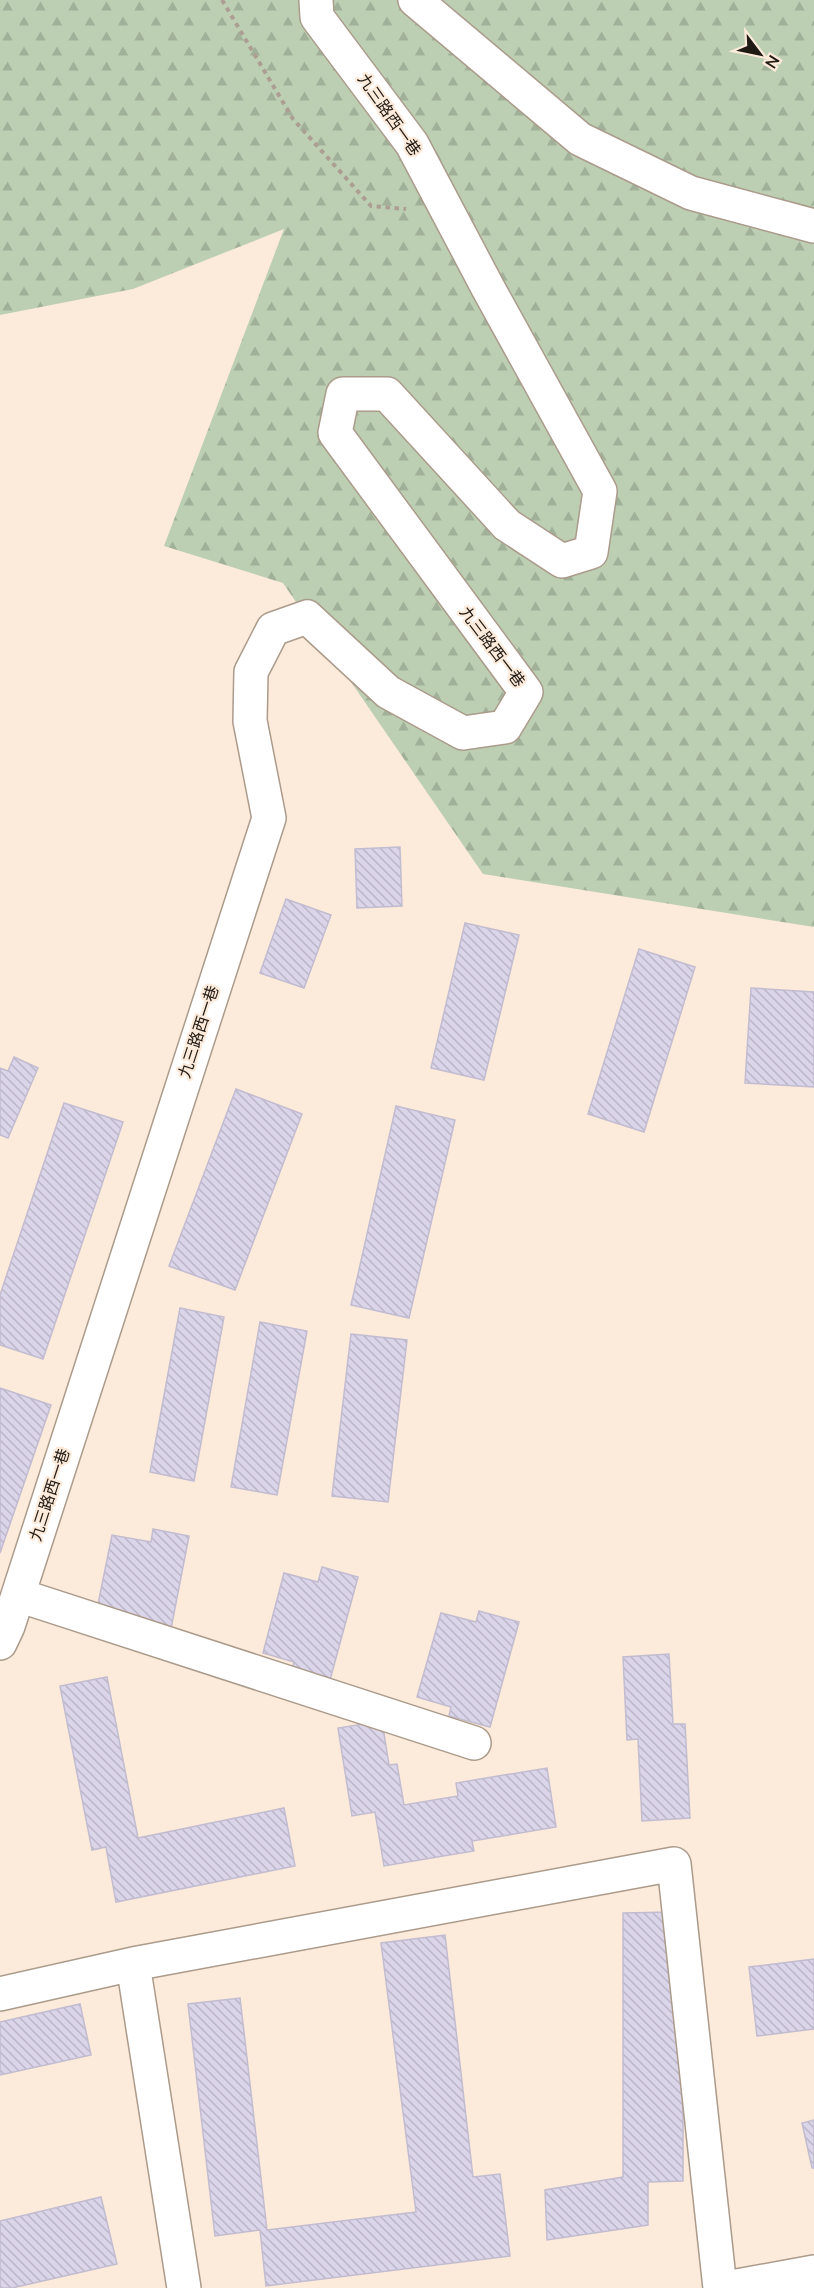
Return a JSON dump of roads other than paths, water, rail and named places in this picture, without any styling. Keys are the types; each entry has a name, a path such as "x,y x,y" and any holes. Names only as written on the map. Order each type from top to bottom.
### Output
{"main road":[{"name":"九三路西一巷","path":"0,1643 8,1626 268,818 250,721 251,672 273,629 307,617 388,692 463,733 505,727 526,692 335,433 344,394 387,394 507,525 562,561 591,552 600,491 412,144 317,17 316,0"},
{"path":"415,0 580,139 691,193 814,226"},
{"path":"18,1595 474,1743"},
{"path":"0,1994 133,1964 674,1864 720,2288"},
{"path":"133,1964 184,2288"},
{"path":"726,2288 814,2271"}]}
